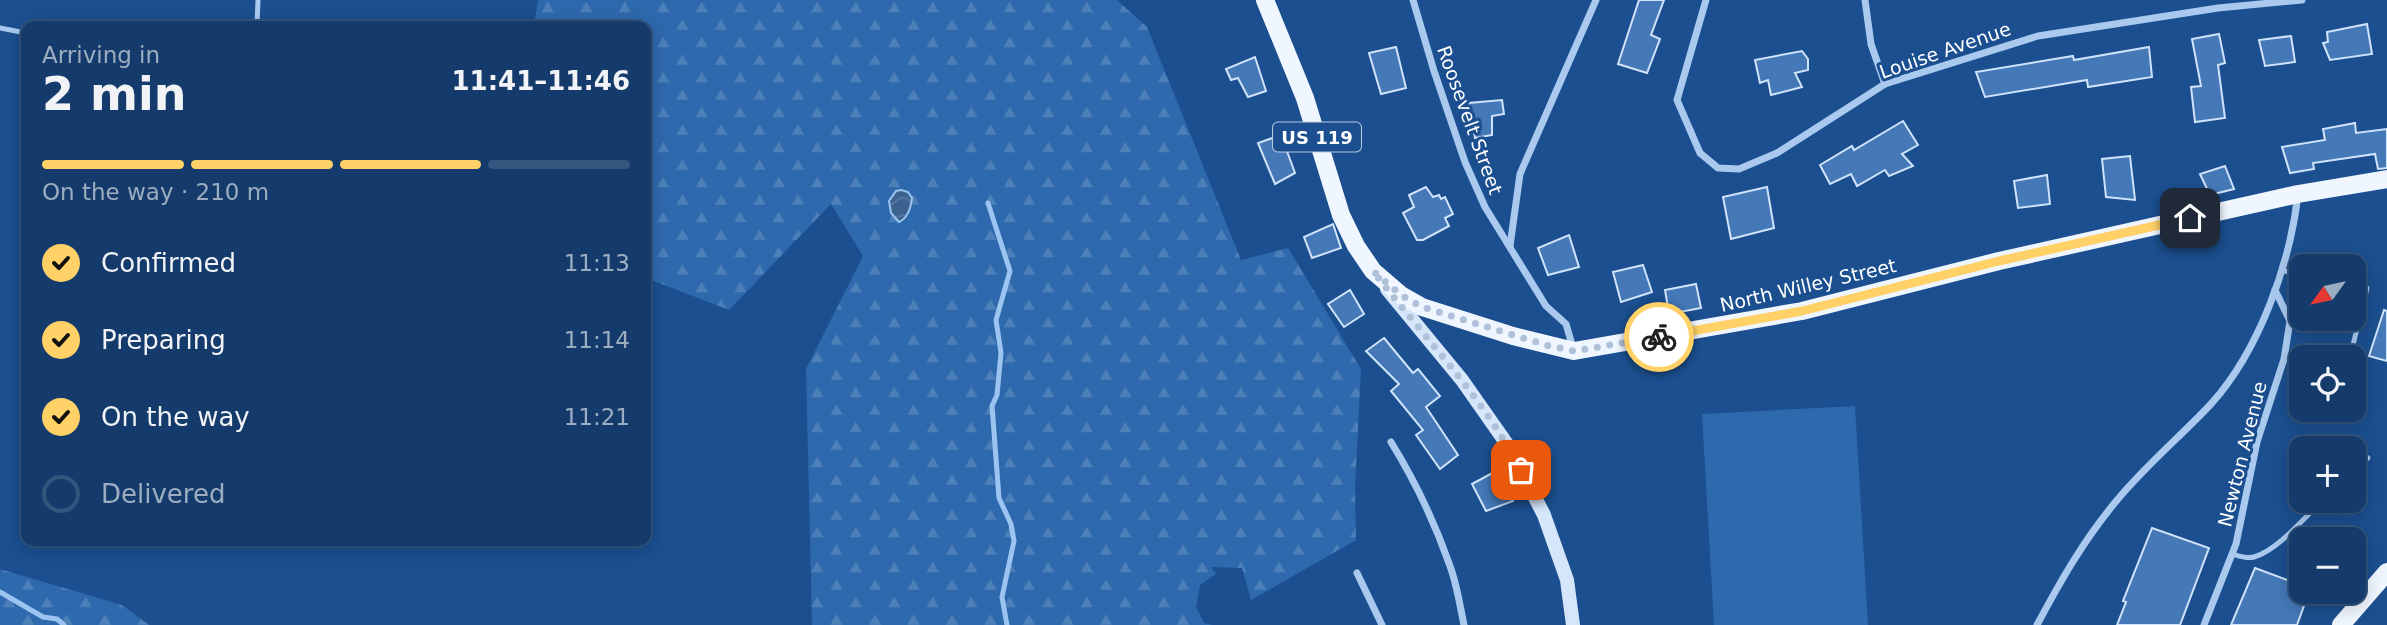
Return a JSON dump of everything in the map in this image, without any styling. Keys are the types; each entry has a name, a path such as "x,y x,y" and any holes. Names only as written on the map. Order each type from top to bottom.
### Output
{"main road":[{"name":"North Willey Street","path":"1265,0 1305,98 1341,215 1356,246 1373,271 1401,295 1422,307 1524,339 1574,351 1802,311 1999,261 2298,194 2387,179"},
{"path":"2342,625 2387,572"}],"street":[{"name":"Roosevelt Street","path":"1413,0 1465,162 1485,207 1546,306 1566,324 1574,351"},
{"path":"1510,246 1520,174 1596,0"},
{"name":"Louise Avenue","path":"1706,0 1677,100 1700,153 1717,168 1739,169 1777,153 1885,84 2038,36 2218,8 2302,0"},
{"path":"1864,0 1871,44 1885,84"},
{"path":"2037,625 2085,540 2119,497 2213,402 2241,365 2283,271 2290,247 2298,194"},
{"path":"1373,271 1462,380 1509,447 1544,515 1567,580 1573,625"},
{"name":"Newton Avenue","path":"2204,625 2232,554 2258,442 2284,359 2290,321 2275,290"},
{"path":"1391,442 1408,470 1436,531 1451,569 1464,625"},
{"path":"1357,573 1382,625"}],"lane":[{"path":"257,21 258,0"},
{"path":"0,28 21,32"},
{"path":"2283,271 2289,272"},
{"path":"2232,554 2255,557 2273,547 2309,513"}],"green space":[{"path":"538,0 1117,0 1147,27 1241,260 1288,248 1361,369 1355,488 1356,540 1251,600 1242,568 1211,567 1216,574 1200,585 1196,607 1204,623 1213,625 812,625 806,369 863,256 831,204 729,310 651,280 651,21 535,21"},
{"path":"1855,406 1868,625 1714,625 1702,414"},
{"path":"0,569 122,605 149,625 0,625"}],"water":[{"path":"896,191 908,192 912,198 907,215 899,222 891,213 889,201"}],"building":[{"path":"1639,0 1664,0 1651,35 1660,39 1647,73 1618,64"},
{"path":"2367,24 2372,54 2330,60 2323,43 2328,42 2327,32"},
{"path":"2219,34 2225,63 2218,65 2225,118 2195,122 2191,87 2201,86 2192,39"},
{"path":"2291,36 2295,62 2265,66 2259,40"},
{"path":"1396,47 1406,88 1381,94 1369,53"},
{"path":"2149,47 2152,77 2088,87 2087,80 1985,97 1976,72 2073,56 2074,60"},
{"path":"1802,51 1808,59 1808,70 1795,73 1802,87 1771,95 1768,80 1760,83 1755,60"},
{"path":"1255,57 1266,91 1248,97 1238,78 1231,80 1226,69"},
{"path":"1502,100 1504,114 1492,116 1492,135 1475,138 1469,103"},
{"path":"1903,121 1918,145 1902,154 1913,166 1889,176 1885,170 1857,186 1851,174 1830,184 1820,165 1852,146 1854,150"},
{"path":"2355,123 2356,133 2387,129 2387,168 2378,169 2375,154 2313,163 2314,169 2290,173 2282,147 2325,140 2323,129"},
{"path":"1281,135 1295,173 1275,184 1258,143"},
{"path":"2130,156 2135,200 2106,197 2102,159"},
{"path":"2225,166 2234,189 2210,195 2200,174"},
{"path":"2047,175 2050,204 2018,208 2014,181"},
{"path":"1426,187 1433,197 1445,197 1453,214 1445,218 1449,226 1423,240 1417,240 1403,213 1414,207 1409,195"},
{"path":"1767,187 1774,228 1731,239 1723,197"},
{"path":"1333,224 1341,248 1312,258 1304,237"},
{"path":"1569,235 1579,267 1548,275 1538,248"},
{"path":"1643,265 1652,292 1621,302 1613,272"},
{"path":"1696,284 1701,308 1669,314 1665,290"},
{"path":"1350,290 1364,314 1344,327 1328,304"},
{"path":"2384,310 2387,311 2387,361 2369,356"},
{"path":"1384,338 1413,373 1418,369 1440,396 1426,407 1458,455 1440,469 1416,435 1423,430 1391,391 1399,384 1366,351"},
{"path":"1498,470 1513,501 1486,511 1472,484"},
{"path":"2152,528 2209,548 2180,625 2117,625 2126,602 2123,601"},
{"path":"2255,568 2289,581 2289,604 2305,604 2297,625 2231,625"}],"waterway":[{"path":"988,203 1010,271 996,320 1001,353 997,395 992,406 999,498 1011,524 1014,541 1002,597 1007,625"},
{"path":"0,592 43,617 57,619 64,625"}],"way so far":[{"path":"1521,470 1509,447 1462,380 1373,271 1401,295 1422,307 1546,345 1574,351 1659,337"}],"route":[{"path":"1659,337 1802,311 1999,261 2190,218"}]}
